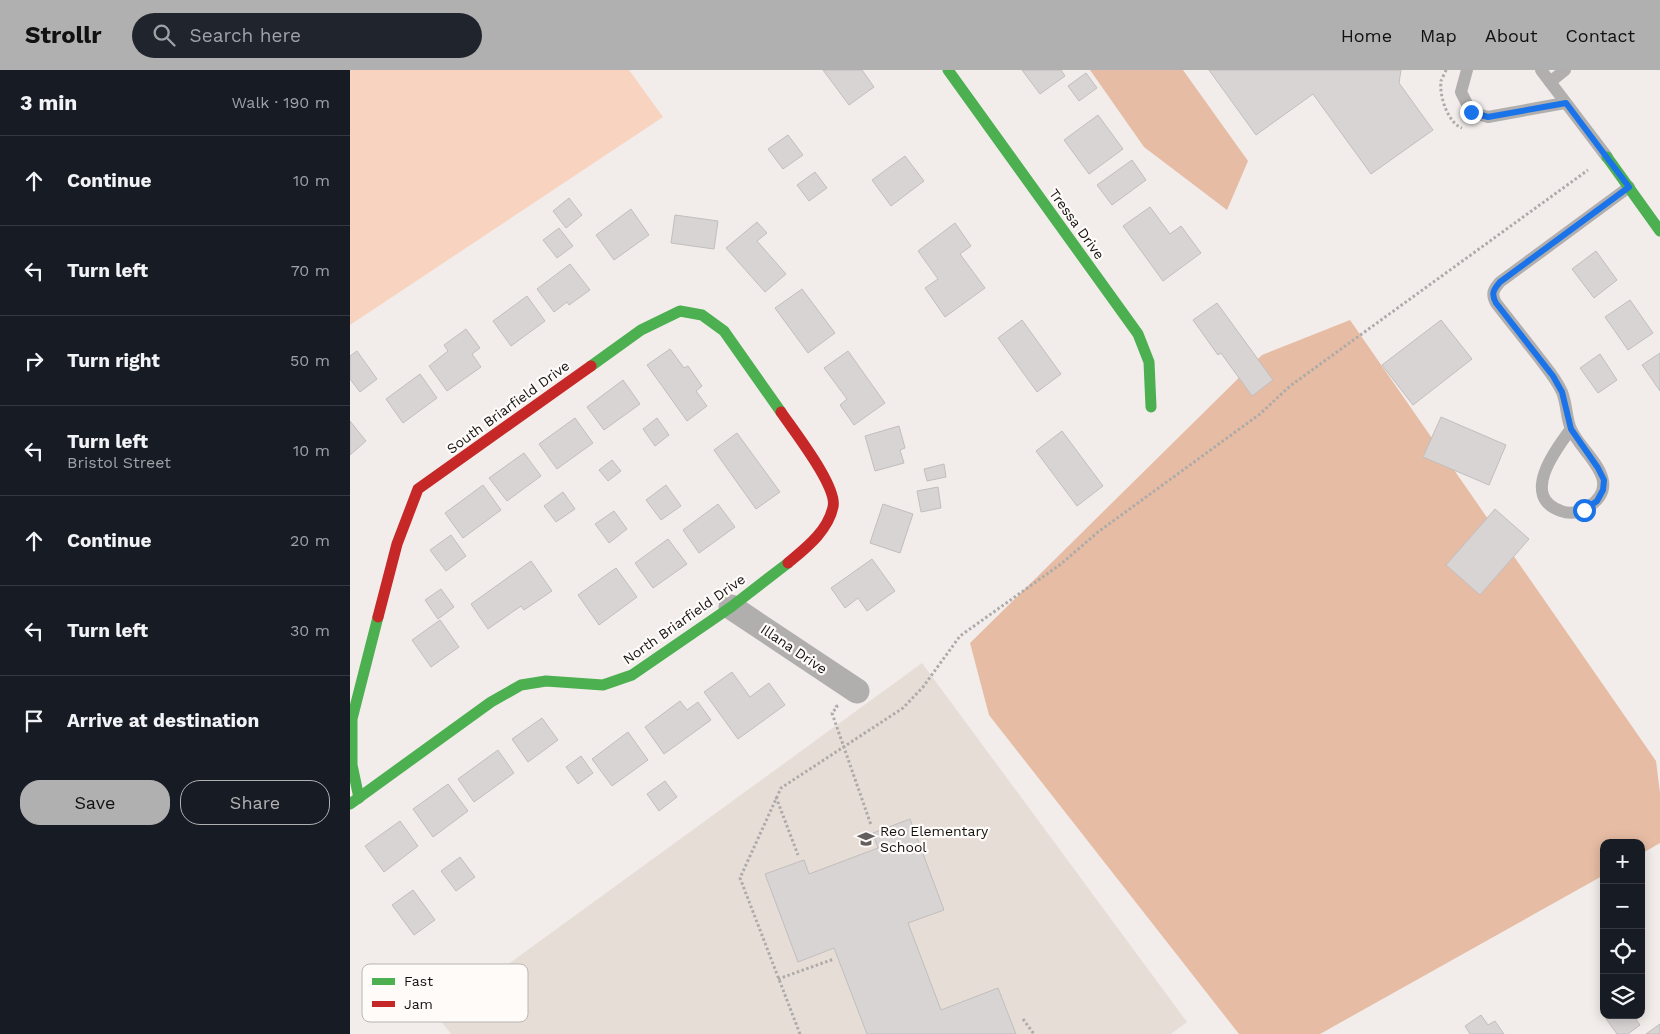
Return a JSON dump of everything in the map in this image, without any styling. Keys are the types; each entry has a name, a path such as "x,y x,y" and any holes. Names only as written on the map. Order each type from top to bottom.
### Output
{"street":[{"name":"Tressa Drive","path":"948,70 1138,334 1149,362 1151,407"},
{"path":"1607,157 1660,231"},
{"name":"South Briarfield Drive","path":"354,801 352,719 397,544 418,490 641,330 680,310 702,314 724,331 818,466 831,491"},
{"name":"North Briarfield Drive","path":"354,801 491,702 521,685 546,681 603,685 632,675 731,607 808,548 826,525 834,505 831,491"},
{"name":"Illana Drive","path":"731,607 857,691"}],"lane":[{"path":"1468,70 1461,92 1471,112 1488,117 1566,103"},
{"path":"1541,70 1607,157"},
{"path":"1550,82 1566,70"},
{"path":"1571,429 1556,449 1542,481 1542,493 1547,503 1555,509 1568,514 1584,510 1597,501 1603,490 1604,480 1571,429 1562,392 1553,376 1496,303 1493,297 1493,290 1500,282 1629,187"}],"path":[{"path":"800,1034 740,878 781,788 903,708 923,687 960,636 1061,564 1098,532 1260,414 1290,386 1560,188 1607,157"},
{"path":"833,700 837,707 832,713 871,824"},
{"path":"776,797 798,855"},
{"path":"778,979 834,959"},
{"path":"1023,1019 1034,1034"}],"shaded area":[{"path":"350,70 629,70 663,117 350,325"},
{"path":"1090,70 1183,70 1248,161 1227,210 1144,147"},
{"path":"1350,320 1656,761 1660,793 1660,843 1645,852 1645,839 1600,839 1600,877 1320,1034 1239,1034 989,715 970,643 1262,355"},
{"name":"Reo Elementary School","path":"922,663 1187,1022 1171,1034 451,1034 442,1022 528,1022 528,964 508,964"}],"building":[{"path":"823,70 862,70 874,87 849,105"},
{"path":"1022,70 1061,70 1065,76 1040,94"},
{"path":"1209,70 1401,70 1399,83 1433,130 1371,174 1313,94 1256,135"},
{"path":"1086,73 1097,88 1079,101 1068,86"},
{"path":"1098,115 1123,149 1089,174 1064,140"},
{"path":"788,135 803,155 783,169 768,149"},
{"path":"905,156 924,181 891,206 872,180"},
{"path":"1132,160 1146,180 1112,205 1097,185"},
{"path":"815,172 827,188 809,201 797,185"},
{"path":"569,198 582,215 566,228 553,211"},
{"path":"1150,207 1170,234 1181,226 1201,253 1163,281 1123,226"},
{"path":"631,209 649,235 614,260 596,235"},
{"path":"675,215 718,221 714,249 671,243"},
{"path":"757,222 767,233 757,241 786,274 765,292 726,248"},
{"path":"955,223 971,246 960,254 985,288 945,317 925,288 938,279 918,251"},
{"path":"559,228 573,246 557,258 543,240"},
{"path":"1596,251 1617,280 1594,298 1572,269"},
{"path":"570,264 590,290 569,305 567,302 554,312 537,289"},
{"path":"802,289 835,333 808,353 775,308"},
{"path":"527,296 545,321 511,346 493,321"},
{"path":"1630,300 1653,333 1628,350 1605,317"},
{"path":"1217,303 1273,380 1252,396 1221,353 1218,355 1193,320"},
{"path":"1022,320 1061,374 1037,392 998,338"},
{"path":"1441,320 1472,359 1413,405 1382,365"},
{"path":"466,329 480,348 472,354 481,367 447,391 429,366 448,351 444,345"},
{"path":"670,349 684,368 688,366 702,386 696,391 707,406 687,421 647,365"},
{"path":"357,351 377,379 360,392 350,379 350,356"},
{"path":"848,351 885,403 854,425 840,405 847,399 824,368"},
{"path":"1660,353 1660,391 1642,365"},
{"path":"1600,354 1617,380 1598,393 1580,368"},
{"path":"420,374 437,398 403,423 386,399"},
{"path":"623,380 640,404 604,430 587,407"},
{"path":"1441,417 1506,445 1489,485 1423,457"},
{"path":"575,418 593,443 557,469 539,444"},
{"path":"657,418 669,435 655,446 643,429"},
{"path":"350,421 366,441 350,455"},
{"path":"899,426 905,448 900,450 904,463 875,471 865,436"},
{"path":"1062,431 1103,486 1077,506 1036,451"},
{"path":"737,433 780,492 756,509 714,450"},
{"path":"524,453 541,476 507,501 489,478"},
{"path":"612,460 621,471 608,481 599,470"},
{"path":"944,464 946,477 927,481 924,469"},
{"path":"483,485 501,510 463,538 445,513"},
{"path":"666,485 681,506 661,520 646,500"},
{"path":"938,487 941,508 921,512 917,491"},
{"path":"563,492 575,509 556,522 544,506"},
{"path":"718,504 735,527 699,553 683,530"},
{"path":"883,504 913,514 900,553 870,543"},
{"path":"1495,509 1529,539 1480,595 1446,565"},
{"path":"614,511 627,529 609,543 595,524"},
{"path":"451,535 466,556 446,571 430,550"},
{"path":"668,539 687,564 653,588 635,563"},
{"path":"872,559 895,591 867,611 858,598 845,608 831,588"},
{"path":"531,561 552,591 524,610 521,606 488,629 471,604"},
{"path":"616,568 637,597 599,625 578,595"},
{"path":"441,589 454,607 438,619 425,600"},
{"path":"440,620 459,647 431,667 412,640"},
{"path":"732,672 750,697 769,683 785,705 738,739 704,692"},
{"path":"680,701 687,710 698,702 711,720 664,754 645,727"},
{"path":"542,718 558,740 528,762 512,739"},
{"path":"628,732 648,760 612,786 592,759"},
{"path":"498,750 514,773 474,802 458,779"},
{"path":"581,756 593,773 578,784 566,767"},
{"path":"665,781 677,797 659,811 647,794"},
{"path":"448,784 468,811 433,837 413,809"},
{"path":"910,819 944,910 908,923 941,1010 998,988 1016,1034 867,1034 834,948 798,962 765,874 804,860 809,874 878,848 873,833"},
{"path":"400,821 418,846 384,872 365,846"},
{"path":"460,857 475,877 456,891 441,871"},
{"path":"413,890 435,920 414,935 392,905"},
{"path":"1481,1015 1488,1025 1495,1021 1504,1034 1470,1034 1465,1026"},
{"path":"1606,1019 1636,1019 1640,1025 1628,1034 1617,1034"},
{"path":"1660,1024 1660,1034 1646,1034"}],"traffic: fast":[{"path":"948,70 1138,334 1149,362 1151,407"},
{"path":"1607,157 1660,231"},
{"path":"591,366 641,330 680,311 702,315 724,331 781,412"},
{"path":"350,804 491,702 521,685 546,681 603,685 632,675 731,607 788,563"},
{"path":"359,798 352,765 352,719 378,617"}],"traffic: jam":[{"path":"378,617 397,544 418,489 591,366"},
{"path":"781,412 822,473 833,498 833,507 826,524 809,545 788,563"}],"place":[{"name":"Reo Elementary School","path":"866,839"}],"route":[{"path":"1471,112 1488,117 1566,103 1629,187 1500,282 1493,290 1493,297 1496,303 1553,376 1562,392 1571,429 1604,480 1603,490 1597,501 1584,510"}]}
